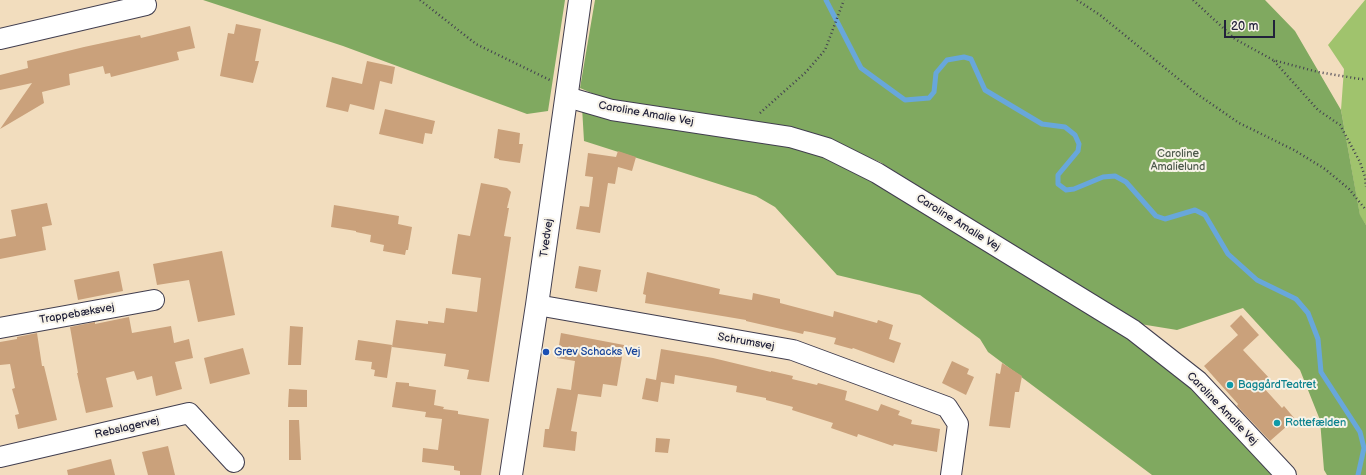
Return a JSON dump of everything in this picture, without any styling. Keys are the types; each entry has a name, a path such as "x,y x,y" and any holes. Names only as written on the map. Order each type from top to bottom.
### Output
{"street":[{"name":"Tvedvej","path":"511,475 568,93 580,0"},
{"path":"0,40 146,5"},
{"name":"Caroline Amalie Vej","path":"568,93 612,110 790,137 827,148 877,173 1133,330 1198,381 1286,475"},
{"name":"Trappebæksvej","path":"0,328 154,300"},
{"name":"Schrumsvej","path":"537,305 793,350 947,407 958,424 951,475"},
{"name":"Rebslagervej","path":"0,457 189,413 234,462"}],"path":[{"path":"420,0 476,44 568,93"},
{"path":"742,130 806,72 825,50 844,0"},
{"path":"1077,0 1100,15 1197,94 1239,123 1294,150 1325,169 1349,189 1366,210"},
{"path":"1193,0 1235,39 1273,60 1318,72 1366,79"},
{"path":"1273,60 1318,110 1340,125 1360,162 1365,177 1366,187"}],"green space":[{"path":"203,0 565,0 548,111 527,114 343,46"},
{"name":"Caroline Amalielund","path":"595,0 1265,0 1295,31 1341,110 1360,215 1366,225 1366,475 1327,475 1324,470 1320,420 1300,370 1243,308 1177,330 1134,323 880,162 825,139 617,104 580,88"},
{"path":"1365,0 1366,225 1360,216 1341,110 1344,69 1328,45"},
{"path":"582,107 788,143 873,178 1129,336 1194,388 1276,475 1152,475 988,352 980,339 920,295 837,275 775,207 756,196 584,141"}],"building":[{"path":"236,24 261,29 255,61 259,61 253,83 220,76 228,33 234,34"},
{"path":"190,26 195,48 177,52 179,60 111,77 110,73 105,74 103,66 69,74 70,85 42,92 44,103 0,129 32,83 0,90 0,75 28,68 27,61 84,47 140,35 141,38"},
{"path":"367,61 395,67 392,84 380,81 374,110 350,104 348,112 326,107 332,77 362,84"},
{"path":"385,109 435,121 432,134 425,133 423,144 379,134"},
{"path":"498,129 520,133 519,144 523,144 520,163 494,158"},
{"path":"618,151 636,157 632,171 618,167 615,184 608,183 600,233 576,229 580,206 589,207 593,177 585,176 588,153 616,157"},
{"path":"481,183 507,188 511,192 507,208 509,208 504,236 511,237 489,382 467,379 469,370 444,366 446,354 392,347 396,320 428,324 428,321 444,323 446,308 477,312 481,278 452,274 452,272 458,234 470,236"},
{"path":"47,203 52,225 42,227 46,250 0,259 0,239 16,236 11,210"},
{"path":"334,205 399,216 398,224 412,227 408,250 406,250 405,255 383,251 384,245 370,242 371,235 331,227"},
{"path":"222,251 235,315 198,322 189,280 157,285 153,264"},
{"path":"579,266 601,270 597,292 575,288"},
{"path":"119,271 123,291 78,300 74,280"},
{"path":"647,272 720,289 719,294 752,300 753,293 780,299 780,303 833,317 834,311 877,323 878,320 893,325 889,339 901,343 894,363 853,348 834,344 836,338 804,331 803,334 746,320 645,303 646,295 643,294"},
{"path":"1241,315 1259,335 1243,350 1271,380 1263,387 1282,408 1284,406 1295,419 1270,441 1237,406 1238,404 1204,366 1238,335 1230,326"},
{"path":"129,317 132,333 171,326 174,343 189,339 193,358 175,362 182,389 156,396 152,376 137,380 134,371 106,378 113,407 86,413 77,373 70,327 95,322 95,324"},
{"path":"290,326 303,327 301,365 288,365"},
{"path":"37,333 42,366 44,366 57,420 18,429 15,415 19,414 12,389 15,388 10,364 0,365 0,342"},
{"path":"561,333 624,345 617,386 603,384 601,397 578,394 571,431 577,432 575,451 543,447 545,429 549,429 557,388 571,390 575,361 557,358"},
{"path":"358,340 392,345 387,378 374,376 375,370 371,369 372,362 355,360"},
{"path":"243,348 250,374 210,384 204,358"},
{"path":"661,349 713,358 771,371 793,376 792,379 817,385 818,383 847,391 845,400 878,411 881,404 900,411 898,415 912,420 911,424 940,429 937,452 894,444 893,446 858,434 857,437 831,428 833,423 792,410 793,407 766,400 766,398 736,392 737,386 675,375 674,384 661,382 658,402 642,399 646,378 656,380"},
{"path":"952,361 969,369 967,374 974,377 966,395 942,383"},
{"path":"1002,363 1022,376 1019,392 1015,392 1010,428 989,426 996,373 1000,374"},
{"path":"396,382 409,383 409,386 436,390 434,405 444,407 443,409 458,411 458,414 489,419 481,475 460,475 460,471 454,470 454,466 422,462 423,448 438,450 442,419 425,417 426,412 392,407"},
{"path":"289,389 307,390 307,407 288,407"},
{"path":"289,420 299,420 301,460 289,460"},
{"path":"656,438 670,439 668,453 655,452"},
{"path":"168,446 175,475 148,475 142,452"},
{"path":"111,459 115,475 68,475 67,470"}],"waterway":[{"path":"826,0 861,68 905,100 929,98 934,92 936,73 947,60 964,57 971,59 985,90 1042,124 1065,127 1075,135 1079,144 1078,151 1058,175 1058,184 1066,190 1074,189 1103,177 1115,176 1126,182 1156,216 1165,219 1195,210 1205,215 1228,254 1257,280 1296,299 1308,313 1318,339 1321,372 1360,432 1364,448 1358,475"}],"place":[{"name":"Grev Schacks Vej","path":"546,352"},
{"name":"BaggårdTeatret","path":"1230,385"},
{"name":"Rottefælden","path":"1277,423"}]}
